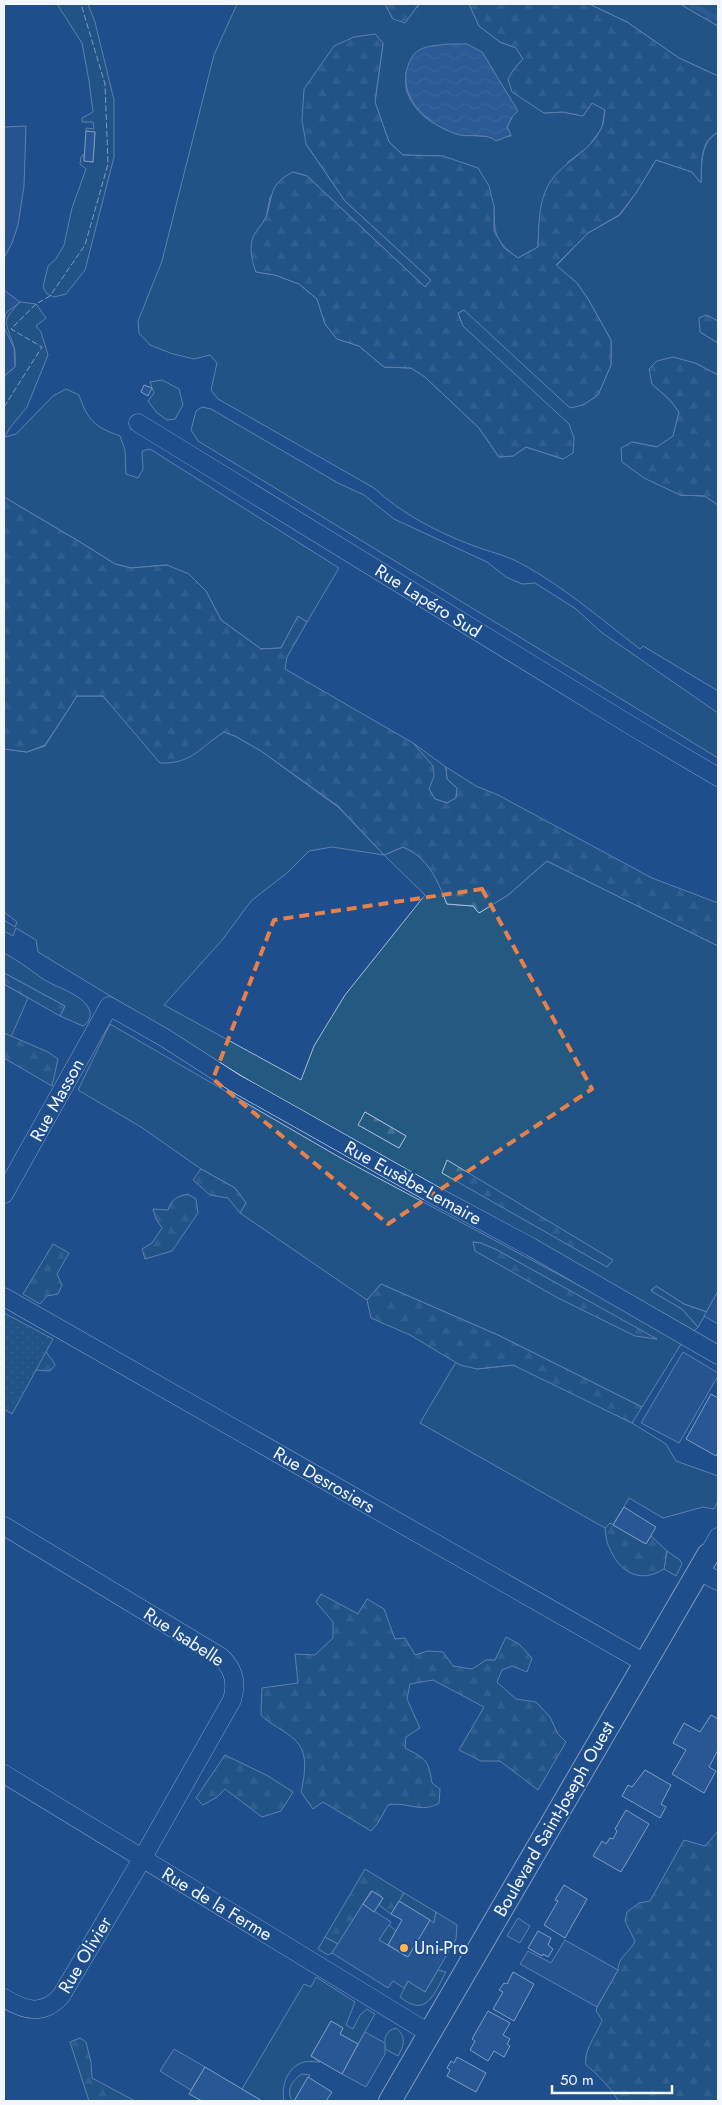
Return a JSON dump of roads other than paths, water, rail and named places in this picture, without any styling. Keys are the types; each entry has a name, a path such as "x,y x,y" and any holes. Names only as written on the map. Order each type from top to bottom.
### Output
{"main road":[{"name":"Boulevard Saint-Joseph Ouest","path":"390,2101 708,1554"}],"street":[{"name":"Rue Lapéro Sud","path":"138,423 718,777"},
{"name":"Rue Masson","path":"4,1194 109,1006"},
{"name":"Rue Eusèbe-Lemaire","path":"109,1006 244,1088 434,1195 531,1247 718,1355"},
{"name":"Rue Desrosiers","path":"4,1298 645,1663"},
{"name":"Rue Isabelle","path":"4,1526 215,1653 226,1661 232,1672 235,1686 232,1700 142,1858"},
{"path":"708,1554 718,1582"},
{"name":"Rue de la Ferme","path":"4,1774 429,2033"},
{"name":"Rue Olivier","path":"4,1998 28,2009 44,2009 56,2002 71,1980 142,1858"}],"water":[{"path":"467,44 482,52 518,111 512,117 507,127 511,135 496,141 484,136 460,135 436,125 416,107 406,84 406,72 411,59 417,51 432,46"}],"waterway":[{"path":"691,4 718,19"}],"place":[{"name":"Uni-Pro","path":"404,1948"}]}
